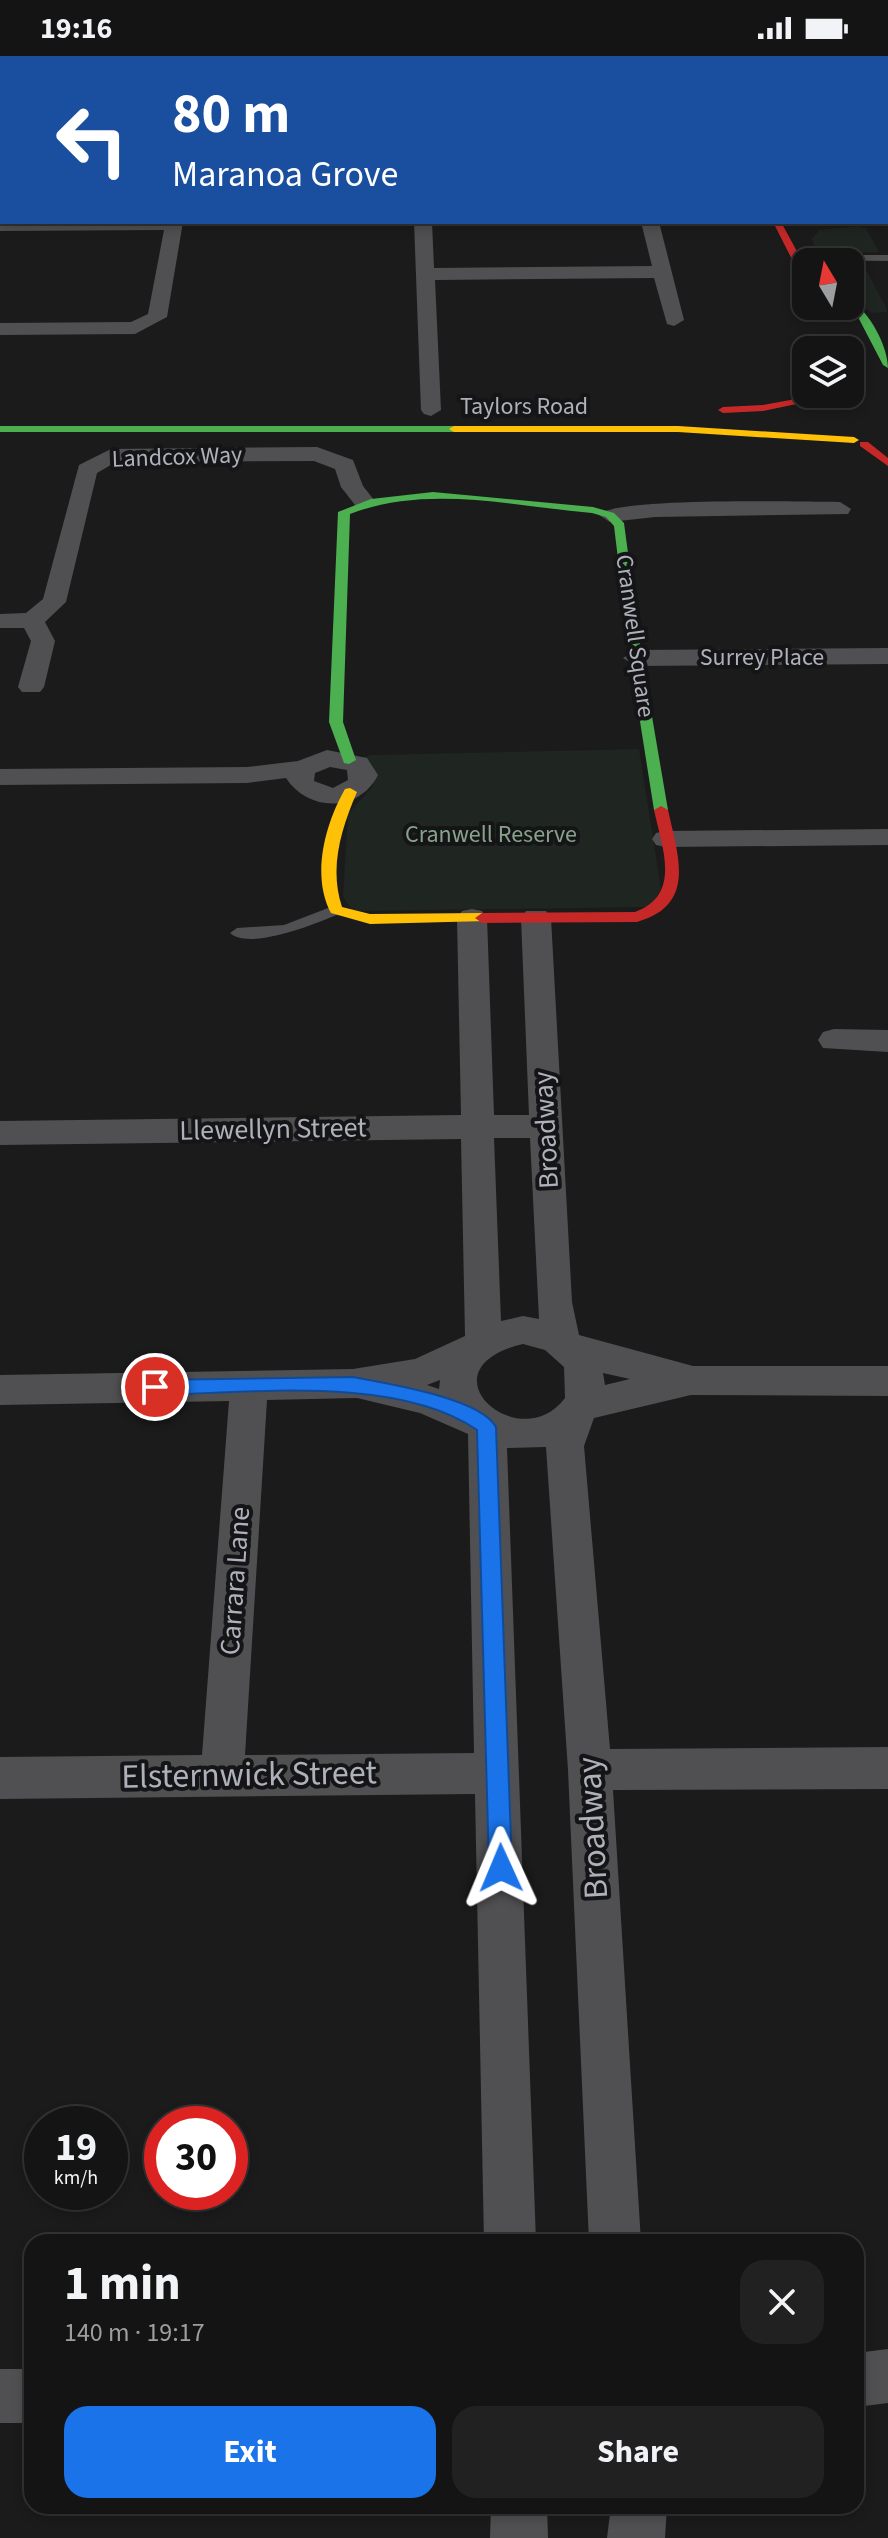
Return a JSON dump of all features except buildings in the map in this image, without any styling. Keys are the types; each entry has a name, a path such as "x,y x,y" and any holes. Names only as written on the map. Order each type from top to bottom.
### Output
{"street":[{"path":"0,226 174,224 157,317 148,324 135,328 0,329"},
{"path":"423,224 438,417"},
{"path":"650,224 674,320"},
{"path":"778,224 792,256"},
{"path":"796,224 808,248"},
{"path":"426,274 662,272"},
{"path":"864,320 887,377"},
{"path":"709,410 763,408 792,402"},
{"path":"826,408 825,418 841,434 859,442 888,463"},
{"path":"650,410 680,410"},
{"name":"Taylors Road","path":"0,429 193,430 438,417 678,429 859,442 888,449"},
{"name":"Landcox Way","path":"32,620 54,602 87,470 111,456 317,454 345,465 352,487 363,500"},
{"name":"Cranwell Square","path":"336,910 370,919 637,917 655,913 666,906 672,895 666,839 636,658 620,525 610,515 593,510 469,499 363,500"},
{"path":"336,910 330,896 334,827 350,792 358,787 364,775 357,764 349,760 336,722 344,512 363,500"},
{"path":"610,515 655,510 840,509"},
{"path":"0,621 32,620 43,641 31,687"},
{"name":"Surrey Place","path":"636,658 888,656"},
{"path":"334,827 311,777 336,722"},
{"path":"311,777 349,760"},
{"path":"0,807 4,777 311,777 350,792"},
{"path":"666,839 888,837"},
{"path":"472,918 479,1126 474,1347 457,1370 455,1386 461,1403 479,1422 498,1773 510,2234"},
{"name":"Broadway","path":"536,918 554,1302 567,1346"},
{"path":"834,1040 888,1041"},
{"name":"Llewellyn Street","path":"0,1133 546,1126"},
{"path":"0,1390 353,1384 419,1373 474,1347 523,1330 567,1346 693,1381"},
{"path":"567,1346 587,1377 577,1411"},
{"path":"353,1384 423,1399 504,1433 542,1433 577,1411 693,1381 888,1381"},
{"name":"Carrara Lane","path":"222,1776 249,1386"},
{"name":"Broadway","path":"577,1411 565,1446 590,1770 615,2234"},
{"path":"590,1770 888,1768"},
{"name":"Elsternwick Street","path":"0,1778 498,1773"},
{"path":"0,2396 24,2396"},
{"path":"519,2514 519,2538"},
{"path":"636,2538 638,2514"}],"lane":[{"path":"864,259 888,258"},
{"path":"237,933 286,930 336,910"}],"green space":[{"path":"866,228 879,252 864,253 864,248 815,247 812,239 819,230"},
{"path":"864,267 887,309 887,312 872,313 864,307"},
{"name":"Cranwell Reserve","path":"639,749 661,889 650,907 353,911 343,897 348,814 372,787 375,776 358,759 371,755"}],"traffic: fast":[{"path":"864,320 888,365"},
{"path":"0,429 454,429"},
{"path":"349,760 336,722 344,512 371,502 433,495 593,510 610,515 620,525 636,658 661,810"}],"traffic: slow":[{"path":"454,429 678,429 854,440"},
{"path":"350,792 334,835 329,866 331,896 336,910 370,919 482,918"}],"traffic: jam":[{"path":"778,224 792,250"},
{"path":"723,410 792,403"},
{"path":"864,444 888,463"},
{"path":"482,918 637,917 654,911 665,901 671,888 672,874 661,810"}],"route":[{"path":"155,1387 353,1384 423,1399 472,1417 487,1427 501,1868"}]}
